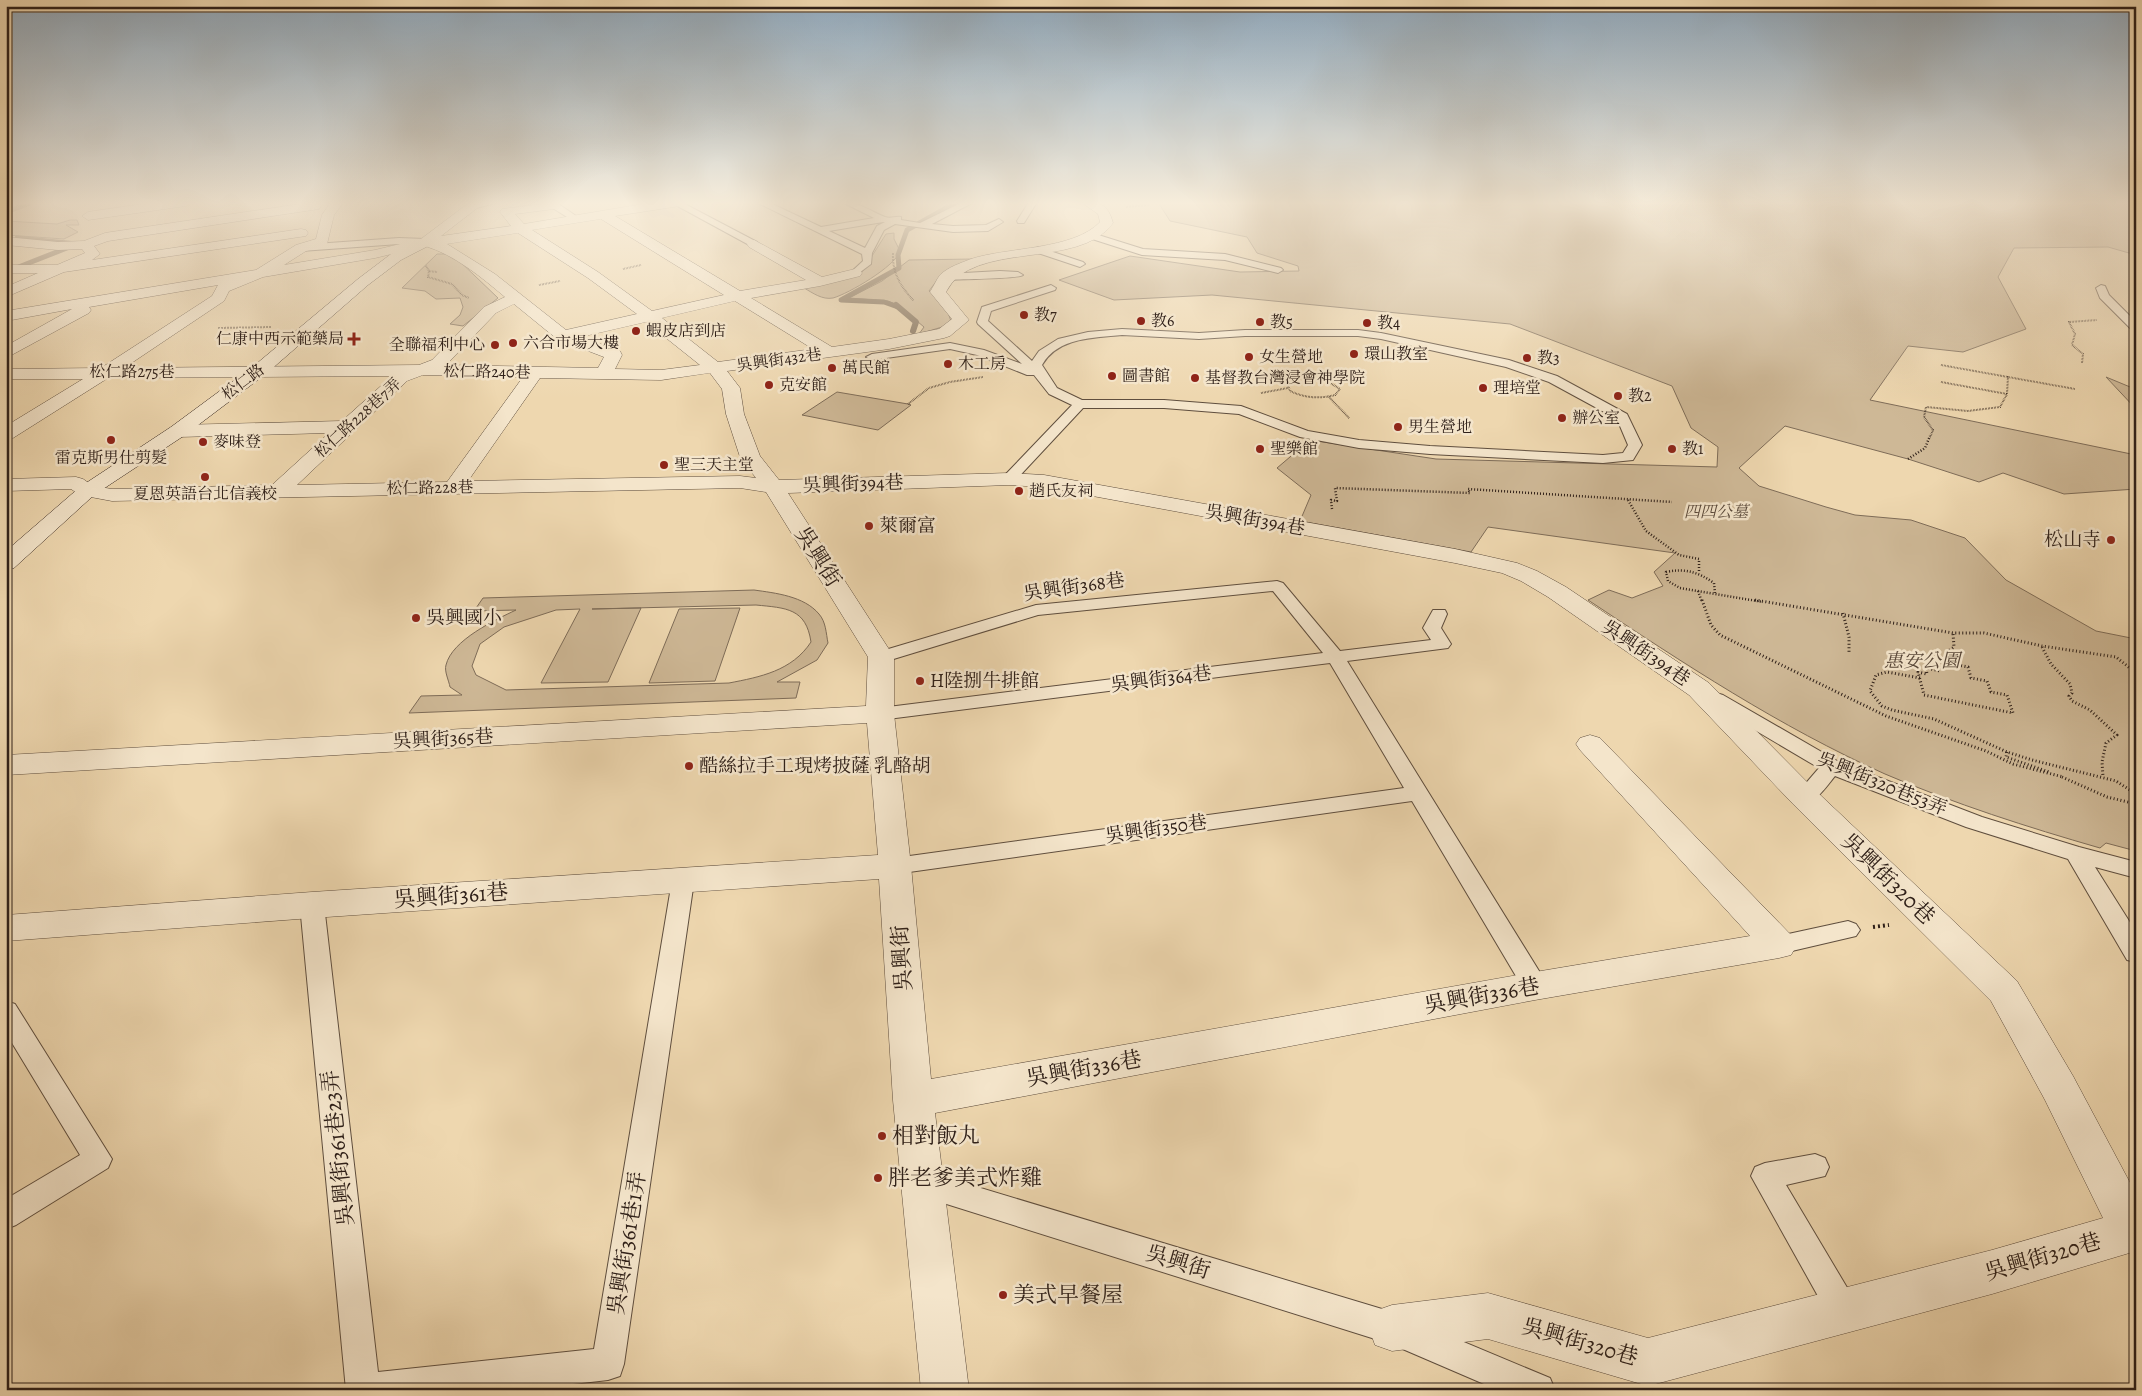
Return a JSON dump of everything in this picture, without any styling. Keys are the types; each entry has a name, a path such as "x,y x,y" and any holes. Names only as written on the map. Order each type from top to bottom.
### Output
{"street":[{"path":"6,293 61,267"},
{"path":"6,269 70,267"},
{"path":"6,434 106,372 218,298 223,288 271,267"},
{"path":"6,316 293,267"},
{"name":"松仁路","path":"6,563 86,491 178,431 257,372 383,267"},
{"path":"475,267 563,336 614,355 604,373"},
{"name":"吳興街","path":"581,267 649,316 716,369 731,388 735,414 750,457 773,487 881,657 880,714 895,866 921,1183"},
{"path":"689,267 829,352"},
{"path":"794,267 820,282"},
{"path":"944,333 961,320 938,292 946,277 963,267"},
{"path":"563,336 738,296 820,282 855,273"},
{"path":"6,284 25,283"},
{"name":"松仁路228巷7弄","path":"276,493 401,377 438,364 490,310 510,295"},
{"path":"6,353 100,300"},
{"name":"吳興街432巷","path":"716,369 944,333"},
{"name":"松仁路240巷","path":"257,372 422,370 661,375 716,369"},
{"name":"松仁路275巷","path":"6,374 257,372"},
{"path":"453,488 535,373"},
{"path":"178,431 347,427"},
{"name":"吳興街394巷","path":"773,487 1009,479 1044,481 1455,556 1509,568 1558,592 1700,690"},
{"name":"松仁路228巷","path":"8,487 76,483 86,491 112,495 740,482 773,487"},
{"name":"吳興街320巷","path":"1392,1328 1488,1316 1648,1362 1992,1272 2132,1231 2059,1088 2004,992 1804,797 1700,690"},
{"name":"吳興街365巷","path":"6,765 880,714"},
{"path":"1590,744 1780,945"},
{"name":"吳興街361巷","path":"6,928 312,905 895,866"},
{"name":"吳興街336巷","path":"914,1100 1535,986 1780,945"},
{"path":"921,1183 945,1390"}],"lane":[{"path":"855,273 862,267"},
{"path":"1266,267 1278,270"},
{"path":"946,277 1018,275"},
{"path":"1043,377 982,322 986,309 1052,288"},
{"path":"2101,288 2104,296 2136,328"},
{"path":"1122,332 1199,336 1245,333 1358,333 1381,336 1510,364 1553,379 1622,417 1635,445 1628,457 1603,459 1430,450 1360,444 1305,434 1241,410 1164,404 1080,404 1053,390 1043,377 1036,365 1043,353 1062,341 1088,335 1122,332"},
{"path":"872,357 950,346 980,352 1043,377"},
{"path":"1009,479 1080,404"},
{"name":"吳興街368巷","path":"881,657 1036,610 1278,586 1336,658"},
{"name":"吳興街364巷","path":"880,714 1442,644 1432,628 1439,614"},
{"path":"1336,658 1416,793 1535,986"},
{"name":"吳興街320巷53弄","path":"1700,690 1832,767 1974,822 2076,854 2136,870"},
{"path":"1804,797 1832,767"},
{"name":"吳興街350巷","path":"895,866 1416,793"},
{"path":"2076,854 2136,953"},
{"name":"吳興街361巷1弄","path":"364,1390 608,1364 683,881"},
{"name":"吳興街361巷23弄","path":"312,905 364,1390"},
{"path":"1780,945 1848,930"},
{"path":"6,1011 98,1159 6,1215"},
{"path":"1815,1167 1765,1176 1844,1312"},
{"name":"吳興街","path":"921,1183 1392,1328 1538,1390"}],"path":[{"path":"894,267 900,286 944,333"},
{"path":"429,270 428,277 452,284 462,295 480,302 477,307 490,310"},
{"path":"510,295 593,275"},
{"path":"2069,322 2075,334 2072,345 2083,354 2082,363"},
{"path":"215,328 271,327"},
{"path":"1941,365 2075,389"},
{"path":"908,404 929,388 950,382 980,377 1043,377"},
{"path":"1908,459 1925,448 1933,430 1924,417 1926,407 1968,411 2000,407 2007,394 2008,377"},
{"path":"1302,378 1318,379 1333,383 1340,389 1335,395 1312,398 1290,391 1288,385 1290,382 1302,378"},
{"path":"1941,382 2007,394"},
{"path":"1332,513 1331,500 1336,500 1335,488 1470,493 1468,489 1672,502"},
{"path":"1628,500 1646,532 1679,555 1699,559 1699,572"},
{"path":"1715,593 1714,583 1699,572 1677,569 1666,572 1668,581 1680,588 1952,633 1984,634 2042,646 2116,657 2136,673"},
{"path":"1698,591 1711,625 1720,635 1845,694 1886,716 1986,751 1997,758 2034,771 2063,777"},
{"path":"1843,614 1849,637 1849,653"},
{"path":"1946,663 1947,652 1954,647 1952,633"},
{"path":"2042,646 2051,664 2070,684 2072,693 2069,696 2072,701 2090,710 2117,735 2106,743 2102,762 2103,778"},
{"path":"1937,661 1946,663 1968,667 1971,678 1987,681 1991,692 2008,695 2013,713 1924,694 1918,672 1927,674 1926,668 1940,671 1937,661"},
{"path":"1920,678 1887,672 1876,675 1870,691 1882,706 1892,710 1934,719 2007,752 2116,781 2136,794"},
{"path":"2007,752 2006,757 2063,777 2126,804 2136,804"}],"green space":[{"path":"423,267 466,267 498,298 463,326 450,324 460,315 463,307 460,298 436,299 425,291 402,288"},
{"path":"865,267 886,267 860,285 833,298 818,296 804,288 860,275"},
{"path":"900,267 957,267 941,275 929,291 945,304 952,324 919,334 924,327 898,305 888,301 849,298 882,281"},
{"path":"1097,267 1207,267 1240,272 1299,271 1298,267 2003,267 1998,277 2026,329 1963,352 1908,346 1870,400 2136,455 2136,489 2064,494 2003,473 1979,482 1908,459 1785,426 1739,468 1759,486 1826,507 1855,515 1911,520 1965,538 2006,580 2096,631 2136,639 2136,851 2106,843 2100,848 2045,832 1965,805 1885,774 1846,756 1770,715 1588,600 1609,590 1632,598 1663,586 1654,572 1675,553 1488,527 1471,552 1300,521 1311,495 1277,468 1310,440 1436,459 1717,467 1718,447 1691,428 1672,386 1510,324 1212,295 1114,300 1059,280"},
{"path":"2106,377 2135,389 2136,409"},
{"path":"837,392 911,405 878,430 802,415"},
{"path":"754,590 771,592 797,599 813,608 823,620 828,643 817,660 777,682 800,682 796,698 409,713 421,696 462,695 450,687 446,665 450,656 465,639 475,632 516,610 474,611 483,598","holes":["756,605 785,609 799,616 805,622 811,642 795,660 785,666 764,675 741,681 729,683 506,690 476,675 472,666 480,644 504,627 556,610 580,609 541,683 608,682 641,608 592,609"]},
{"path":"740,608 715,681 649,683 679,609"}],"waterway":[{"path":"11,270 18,267"},
{"path":"898,307 884,302 841,300 899,267"},
{"path":"896,305 916,322 913,331"}],"place":[{"name":"教7","path":"1024,315"},
{"name":"教6","path":"1141,321"},
{"name":"教5","path":"1260,322"},
{"name":"教4","path":"1367,323"},
{"name":"蝦皮店到店","path":"636,331"},
{"name":"仁康中西示範藥局","path":"354,339"},
{"name":"六合市場大樓","path":"513,343"},
{"name":"全聯福利中心","path":"495,345"},
{"name":"環山教室","path":"1354,354"},
{"name":"女生營地","path":"1249,357"},
{"name":"教3","path":"1527,358"},
{"name":"木工房","path":"948,364"},
{"name":"萬民館","path":"832,368"},
{"name":"圖書館","path":"1112,376"},
{"name":"基督教台灣浸會神學院","path":"1195,378"},
{"name":"克安館","path":"769,385"},
{"name":"理培堂","path":"1483,388"},
{"name":"教2","path":"1618,396"},
{"name":"辦公室","path":"1562,418"},
{"name":"男生營地","path":"1398,427"},
{"name":"雷克斯男仕剪髮","path":"111,440"},
{"name":"麥味登","path":"203,442"},
{"name":"聖樂館","path":"1260,449"},
{"name":"教1","path":"1672,449"},
{"name":"聖三天主堂","path":"664,465"},
{"name":"夏恩英語台北信義校","path":"205,477"},
{"name":"趙氏友祠","path":"1019,491"},
{"name":"萊爾富","path":"869,526"},
{"name":"松山寺","path":"2111,540"},
{"name":"吳興國小","path":"416,618"},
{"name":"H陸捌牛排館","path":"920,681"},
{"name":"酷絲拉手工現烤披薩 乳酪胡","path":"689,766"},
{"name":"相對飯丸","path":"882,1136"},
{"name":"胖老爹美式炸雞","path":"878,1178"},
{"name":"美式早餐屋","path":"1003,1295"}],"park label":[{"name":"四四公墓","path":"1716,512"},
{"name":"惠安公園","path":"1922,661"}]}
